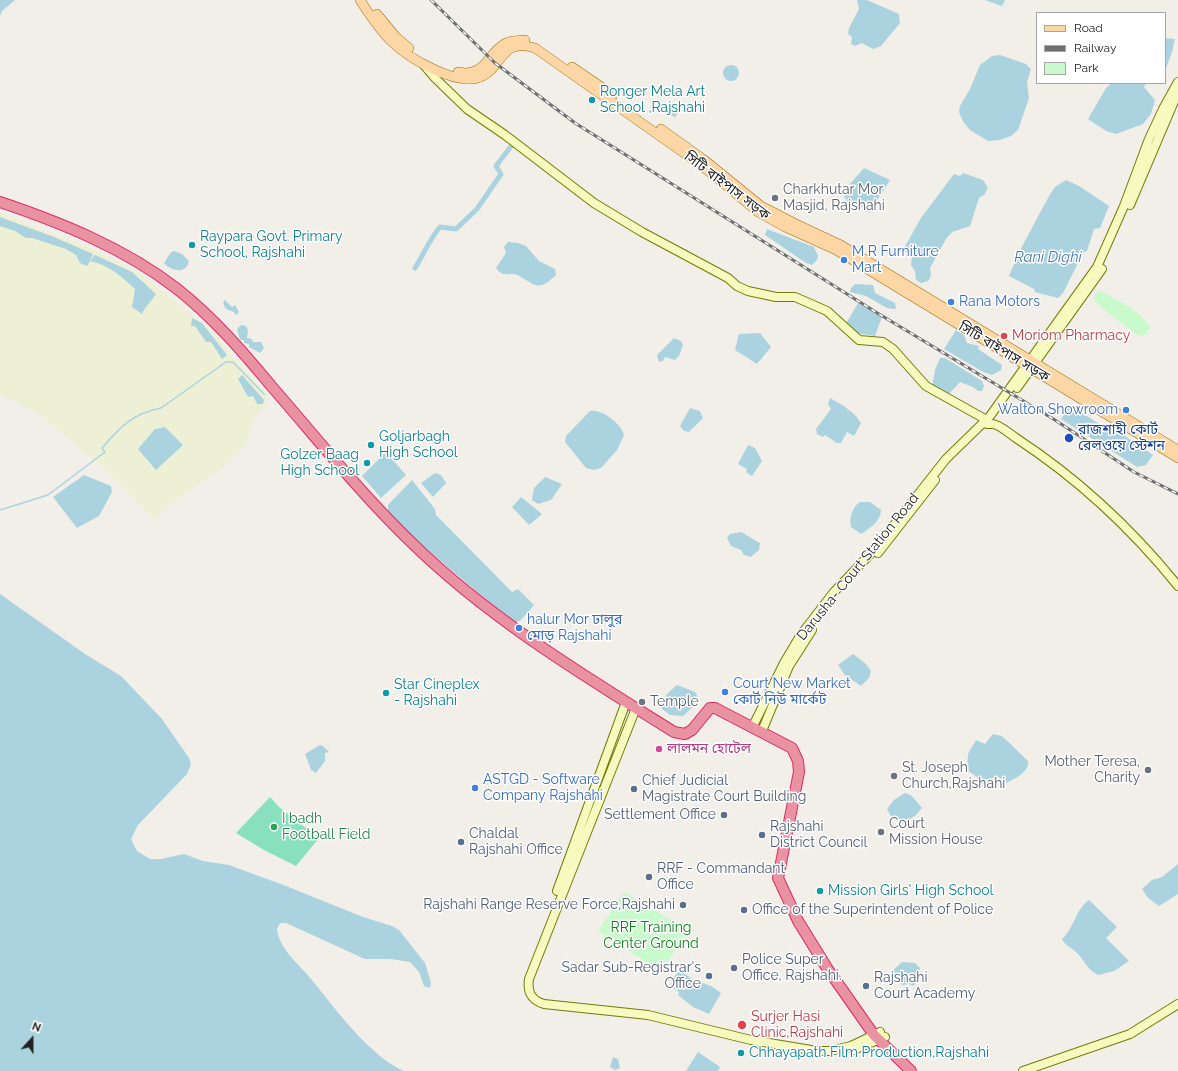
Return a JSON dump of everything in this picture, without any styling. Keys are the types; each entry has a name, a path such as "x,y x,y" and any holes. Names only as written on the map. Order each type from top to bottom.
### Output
{"highway":[{"path":"0,202 35,214 99,241 132,259 175,288 219,326 377,509 428,558 519,632 625,704"},
{"path":"0,209 96,246 129,264 172,292 215,330 281,404 361,498 428,566 517,637 566,672 674,732 684,734 692,730 710,708 715,708 792,748 798,761 799,772 778,878 798,921 823,961 878,1036 911,1071"},
{"path":"878,1036 919,1071"}],"main road":[{"name":"সিটি বাইপাস সড়ক","path":"360,0 392,42 423,64 452,76 467,80 475,79 482,76 509,49 519,46 535,48 701,165 758,212 785,227 836,250 1031,363 1178,458"},
{"path":"366,0 396,37 424,59 466,74 482,67 500,47 512,41 528,40 539,44 692,151 761,206 796,224 841,244 1031,363 1178,450"}],"street":[{"path":"423,64 435,78 467,109 505,135 594,203 642,232 728,278 737,286 762,295 795,297 827,311 859,340 883,342 893,349 926,386 989,420 1039,453 1085,490 1136,538 1178,586"},
{"name":"Darusha- Court Station Road","path":"1031,363 1097,268 1124,206 1149,139 1178,82"},
{"name":"Darusha- Court Station Road","path":"757,729 805,639 838,595 880,551 950,462 989,420 1102,269 1178,92"},
{"path":"625,704 547,925 529,979 528,992 533,998 544,1004 647,1019 750,1045 814,1056 829,1056 857,1046 878,1036"},
{"path":"547,925 635,710"},
{"path":"1023,1071 1130,1034 1178,1004"},
{"path":"857,1046 878,1036"}],"green space":[{"path":"0,213 97,251 135,270 216,334 232,356 267,395 266,405 254,418 244,447 224,467 179,497 154,519 108,472 41,415 0,394"},
{"path":"1099,290 1140,315 1150,327 1147,334 1140,336 1103,309 1093,298"},
{"name":"I badh Football Field","path":"270,797 279,807 319,838 296,866 264,850 236,833"},
{"name":"RRF Training Center Ground","path":"624,892 687,930 662,972 598,931"}],"water":[{"path":"0,0 15,0 2,11 0,16"},
{"path":"857,0 867,0 899,14 900,23 881,46 873,49 862,43 855,46 851,44 852,37 848,34 849,28 859,9"},
{"path":"985,0 1005,0 1002,6"},
{"path":"1166,38 1175,39 1166,68"},
{"path":"1000,55 1026,64 1031,69 1027,82 1029,98 1018,130 1011,136 1000,140 988,141 970,130 964,123 959,112 960,106 970,89 980,65 992,56"},
{"path":"728,65 734,65 739,70 737,79 734,81 728,81 723,76 723,70"},
{"path":"1111,84 1146,84 1144,87 1155,100 1151,114 1143,124 1116,134 1106,131 1088,119 1106,88"},
{"path":"677,103 679,105 676,117 672,116 670,110"},
{"path":"864,168 890,180 869,213 859,205 848,203 842,193"},
{"path":"963,173 983,180 988,188 984,195 979,198 970,226 952,232 946,239 930,268 931,276 928,281 921,283 916,280 915,271 911,265 912,256 904,251 902,252 921,218 954,174 960,176"},
{"name":"Rani Dighi","path":"1066,180 1079,186 1109,206 1100,228 1094,229 1087,251 1083,253 1063,293 1058,298 1035,292 1034,289 1009,276 1018,254 1049,196 1055,187"},
{"path":"0,217 54,237 93,254 90,261 87,266 80,263 76,255 66,249 32,238 26,238 15,231 0,226"},
{"path":"767,229 814,247 818,256 817,260 812,265 806,263 765,235"},
{"path":"508,242 526,246 539,261 555,269 556,275 544,284 536,285 515,274 504,274 500,272 496,268 506,253 504,247"},
{"path":"174,251 182,254 189,261 182,270 174,270 164,263 171,252"},
{"path":"95,255 132,272 156,294 142,314 132,307 135,289 120,275 109,268 90,261"},
{"path":"855,284 873,285 875,293 895,303 896,309 887,308 866,296 850,292 851,288"},
{"path":"225,300 232,307 235,305 239,312 236,315 234,312 226,309 223,303"},
{"path":"858,303 882,317 875,336 856,333 844,327"},
{"path":"192,318 202,323 227,355 222,359 211,342 206,342 195,326 191,326"},
{"path":"241,325 246,326 248,330 247,338 252,339 253,342 261,342 264,348 260,353 249,347 249,344 244,343 244,340 240,340 237,329"},
{"path":"956,330 964,335 967,343 979,346 978,349 1002,365 1001,370 992,375 983,372 944,349"},
{"path":"760,333 771,347 757,364 735,350 739,334"},
{"path":"674,338 681,341 683,345 679,356 675,360 665,357 663,361 659,362 657,355"},
{"path":"940,358 945,358 982,381 984,386 982,391 978,391 973,387 960,382 948,395 932,387 935,370"},
{"path":"242,375 264,400 263,404 257,404 253,396 248,397 238,379"},
{"path":"830,398 851,412 861,423 854,436 847,432 841,443 837,443 825,435 823,437 817,434 816,429 831,409 828,404"},
{"path":"1069,405 1114,433 1125,436 1153,455 1146,465 1137,467 1061,419"},
{"path":"690,408 700,411 703,418 689,432 684,431 680,426"},
{"path":"590,411 605,414 619,426 624,435 617,450 601,468 594,470 586,468 565,442 566,436"},
{"path":"165,427 183,445 156,470 138,449 155,429"},
{"path":"748,445 755,448 762,461 752,476 746,472 747,469 738,464"},
{"path":"386,452 406,475 381,498 362,476"},
{"path":"435,473 441,475 446,483 433,497 421,483"},
{"path":"84,475 111,486 112,492 99,516 77,528 53,497"},
{"path":"545,477 562,484 551,500 538,504 532,500 534,488"},
{"path":"412,480 435,509 436,515 512,592 518,589 534,605 521,620 514,623 423,546 388,513 388,505"},
{"path":"521,497 542,514 529,525 512,507"},
{"path":"860,502 870,502 881,510 881,514 877,521 861,534 851,527 850,524 853,510"},
{"path":"741,532 760,543 759,550 751,557 744,555 741,550 731,546 727,538 730,534"},
{"path":"0,594 85,654 121,676 162,719 189,758 191,764 187,774 138,825 131,839 137,851 150,859 161,859 184,854 203,861 229,865 363,917 392,926 399,930 425,963 431,983 430,988 424,986 419,972 410,962 391,959 365,959 286,923 280,923 277,929 281,943 285,950 353,1030 378,1054 391,1064 404,1071 0,1071"},
{"path":"853,654 866,664 871,671 869,678 861,686 845,675 838,665"},
{"path":"677,685 695,692 697,695 694,706 683,716 670,715 661,708 664,698"},
{"path":"993,734 1002,736 1028,761 1027,769 1021,775 1006,783 997,776 978,786 977,777 967,770 968,754 976,740 985,744"},
{"path":"320,745 329,752 325,753 325,761 316,773 311,770 305,754"},
{"path":"905,793 912,796 922,808 916,815 902,824 892,818 887,809 894,800"},
{"path":"1178,864 1178,894 1159,906 1148,898 1142,889 1152,880 1162,877"},
{"path":"1089,900 1117,927 1106,938 1129,961 1114,971 1098,975 1089,968 1074,950 1065,944 1062,939 1070,929 1084,904"},
{"path":"902,962 915,963 920,968 920,972 914,977 917,982 913,986 909,984 903,985 894,979 891,972"},
{"path":"679,970 694,980 711,986 721,993 709,1014 693,1007 678,995 679,992 670,987"},
{"path":"698,1052 720,1067 718,1071 686,1071"},
{"path":"613,1057 618,1059 620,1068 615,1070 610,1067"}],"waterway":[{"path":"415,268 440,227 456,229 477,209 501,174 496,166 512,145"},
{"path":"0,510 48,495 105,452 102,448 127,422 151,410 161,408 226,362 233,362 264,394"}],"railway":[{"path":"431,0 495,63 575,123 874,311 1055,420 1134,472 1178,494"}],"place":[{"name":"Ronger Mela Art School ,Rajshahi","path":"592,100"},
{"name":"Charkhutar Mor Masjid, Rajshahi","path":"775,198"},
{"name":"Raypara Govt. Primary School, Rajshahi","path":"192,245"},
{"name":"M R Furniture Mart","path":"844,260"},
{"name":"Rana Motors","path":"951,302"},
{"name":"Moriom Pharmacy","path":"1004,336"},
{"name":"Walton Showroom","path":"1126,410"},
{"name":"রাজশাহী কোর্ট রেলওয়ে স্টেশন","path":"1069,438"},
{"name":"Goljarbagh High School","path":"371,445"},
{"name":"Golzer Baag High School","path":"367,463"},
{"name":"halur Mor ঢালুর মোড় Rajshahi","path":"519,628"},
{"name":"Court New Market কোর্ট নিউ মার্কেট","path":"725,692"},
{"name":"Star Cineplex - Rajshahi","path":"386,693"},
{"name":"Temple","path":"642,702"},
{"name":"লালমন হোটেল","path":"659,749"},
{"name":"Mother Teresa, Charity","path":"1148,770"},
{"name":"St. Joseph Church,Rajshahi","path":"894,776"},
{"name":"ASTGD - Software Company Rajshahi","path":"475,788"},
{"name":"Chief Judicial Magistrate Court Building","path":"634,789"},
{"name":"Settlement Office","path":"724,815"},
{"name":"I badh Football Field","path":"274,827"},
{"name":"Court Mission House","path":"881,832"},
{"name":"Rajshahi District Council","path":"762,835"},
{"name":"Chaldal Rajshahi Office","path":"461,842"},
{"name":"RRF - Commandant Office","path":"649,877"},
{"name":"Mission Girls' High School","path":"820,891"},
{"name":"Rajshahi Range Reserve Force,Rajshahi","path":"683,905"},
{"name":"Office of the Superintendent of Police","path":"744,910"},
{"name":"Police Super Office, Rajshahi.","path":"734,968"},
{"name":"Sadar Sub-Registrar's Office","path":"709,976"},
{"name":"Rajshahi Court Academy","path":"866,986"},
{"name":"Surjer Hasi Clinic,Rajshahi","path":"742,1025"},
{"name":"Chhayapath Film Production,Rajshahi","path":"741,1053"}]}
